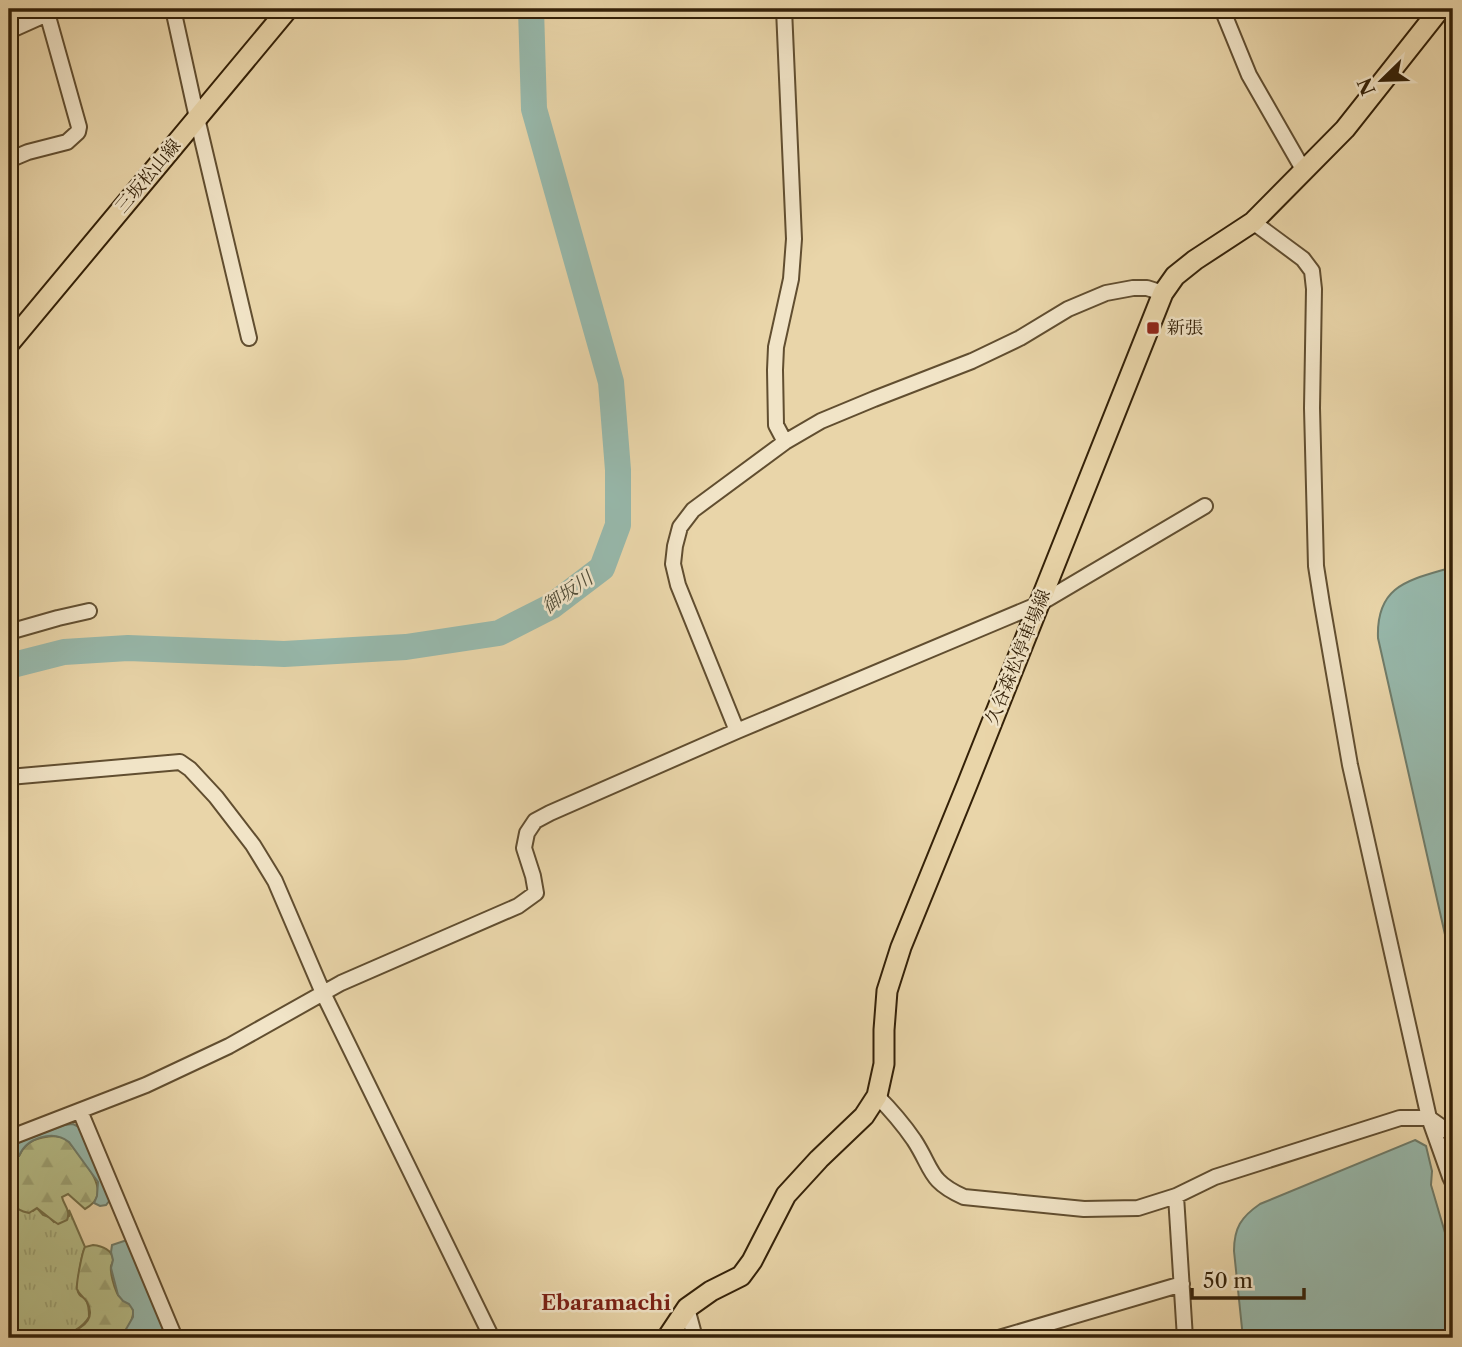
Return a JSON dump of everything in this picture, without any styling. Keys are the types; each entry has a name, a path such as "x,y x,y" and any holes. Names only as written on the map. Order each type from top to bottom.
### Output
{"main road":[{"name":"三坂松山線","path":"9,344 288,9"},
{"name":"久谷森松停車場線","path":"667,1338 687,1308 711,1291 741,1276 752,1261 786,1195 819,1158 864,1116 877,1096 884,1065 887,991 901,947 1163,293 1175,276 1195,260 1253,222 1345,129 1440,9"}],"street":[{"path":"173,9 249,338"},
{"path":"784,9 794,239 791,279 776,348 775,370 776,425 785,442"},
{"path":"1222,9 1249,75 1304,171"},
{"path":"9,31 53,11 79,127 79,132 67,142 9,160"},
{"path":"1253,222 1303,259 1311,271 1314,289 1312,408 1316,566 1350,765 1429,1118 1453,1183"},
{"path":"737,731 678,585 673,564 680,527 692,510 785,442 821,421 972,361 1020,338 1068,309 1105,293 1147,288 1163,293"},
{"path":"9,1138 146,1085 229,1046 323,993 518,906 537,893 524,848 527,833 535,821 737,731 1039,604 1205,506"},
{"path":"9,632 89,611"},
{"path":"9,777 180,762 216,797 253,845 275,881 323,993 492,1338"},
{"path":"877,1096 913,1138 939,1183 949,1190 964,1197 1084,1209 1138,1208 1176,1196 1215,1177 1400,1118 1429,1118 1453,1135"},
{"path":"80,1111 175,1338"},
{"path":"1176,1196 1185,1338"},
{"path":"999,1338 1182,1284"},
{"path":"687,1308 695,1338"}],"green space":[{"path":"55,1136 69,1142 95,1179 97,1187 94,1202 85,1209 68,1194 62,1197 68,1217 58,1224 37,1208 29,1213 25,1212 9,1200 9,1173 13,1169 10,1162 13,1157 19,1156 25,1146 34,1140"},
{"path":"9,1200 16,1208 33,1211 37,1208 54,1222 69,1216 69,1210 85,1247 78,1292 87,1302 89,1313 82,1325 73,1331 53,1337 9,1338"},
{"path":"93,1245 111,1254 114,1284 118,1295 132,1307 132,1320 121,1335 112,1338 52,1338 80,1328 89,1317 87,1302 77,1286 85,1247"}],"shaded area":[{"path":"1453,567 1453,970 1378,638 1379,620 1390,595 1410,581"},
{"path":"73,1124 79,1127 110,1200 106,1205 94,1203 98,1182 69,1142 63,1138 48,1136 34,1140 19,1156 12,1158 10,1162 13,1169 9,1173 9,1146"},
{"path":"1415,1140 1426,1146 1432,1171 1431,1185 1453,1260 1453,1338 1243,1338 1234,1251 1235,1236 1243,1219 1260,1204"},
{"path":"127,1240 169,1338 112,1338 125,1331 133,1317 129,1304 118,1295 111,1268 112,1245"}],"waterway":[{"name":"御坂川","path":"9,666 64,652 128,648 284,654 406,647 499,633 552,606 602,568 618,525 618,470 611,382 534,109 531,9"}],"place":[{"name":"新張","path":"1153,328"}],"district":[{"name":"Ebaramachi","path":"606,1303"}]}
